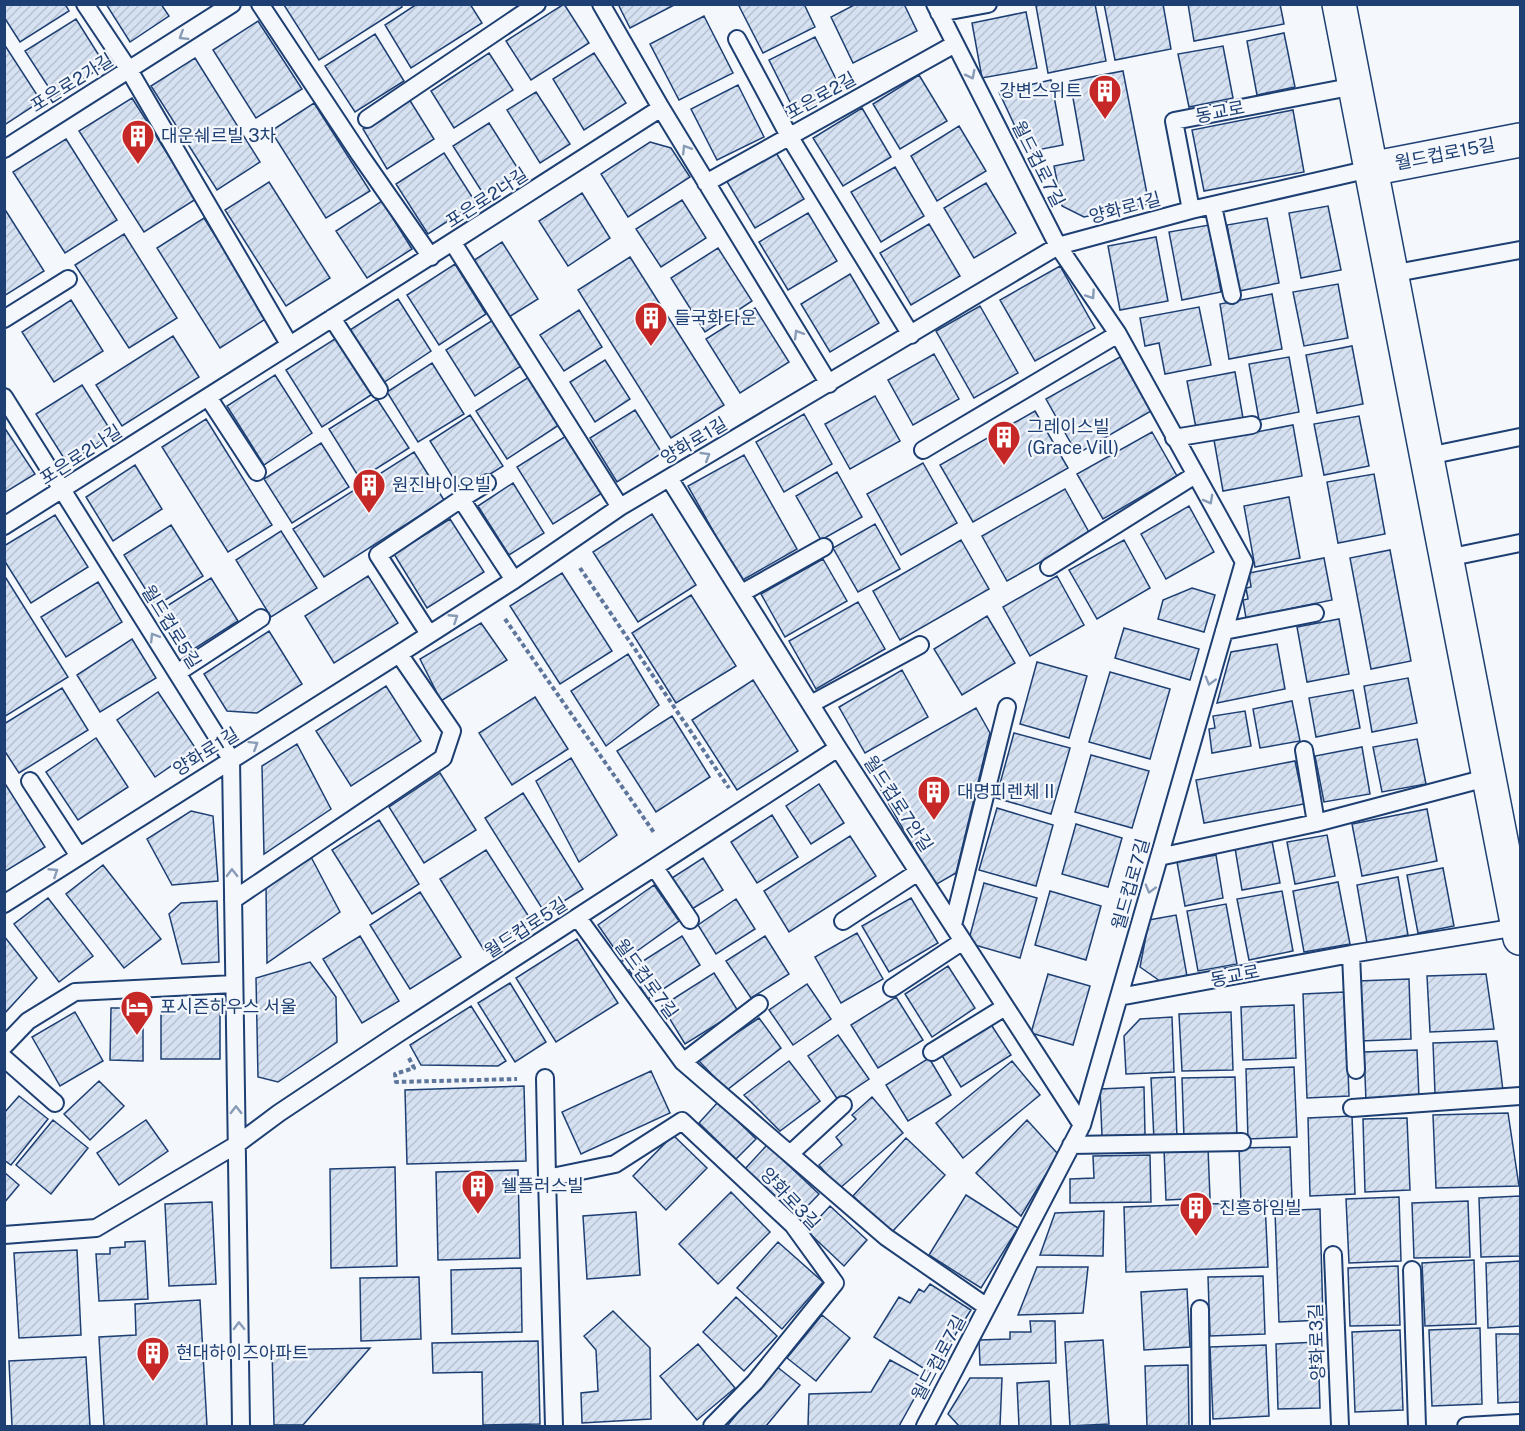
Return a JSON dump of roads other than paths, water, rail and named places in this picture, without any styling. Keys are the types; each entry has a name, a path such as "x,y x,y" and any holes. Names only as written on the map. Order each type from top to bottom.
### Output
{"street":[{"name":"동교로","path":"1339,4 1520,930"},
{"name":"월드컵로15길","path":"1370,169 1521,140"}],"lane":[{"name":"포은로2가길","path":"85,4 129,70"},
{"name":"포은로2가길","path":"4,149 232,4"},
{"path":"260,4 431,257"},
{"path":"367,119 537,4"},
{"path":"601,4 661,108 829,384"},
{"path":"937,9 988,4"},
{"name":"월드컵로7길","path":"925,1426 1082,1125 1244,562 1118,334 1058,246 937,9"},
{"path":"737,39 789,136 911,335"},
{"name":"포은로2길","path":"706,183 955,44"},
{"path":"129,70 289,345"},
{"name":"동교로","path":"1191,210 1174,121 1355,86"},
{"name":"포은로2나길","path":"4,526 431,257 661,108"},
{"name":"양화로1길","path":"4,904 514,580 620,507 1058,246 1191,210 1370,169"},
{"path":"1213,206 1232,295"},
{"path":"453,243 620,507"},
{"path":"1391,274 1521,250"},
{"path":"4,320 68,279"},
{"path":"332,318 379,390"},
{"path":"923,450 1118,334"},
{"name":"월드컵로5길","path":"4,397 231,759"},
{"path":"208,397 257,472"},
{"path":"1174,438 1252,425"},
{"path":"1428,456 1521,437"},
{"path":"1050,567 1195,475"},
{"name":"월드컵로7안길","path":"669,478 838,748 1082,1125"},
{"path":"429,633 378,555 487,483"},
{"path":"461,500 514,580"},
{"path":"1448,558 1521,543"},
{"path":"742,594 824,547"},
{"path":"1224,631 1315,613"},
{"path":"177,673 261,618"},
{"path":"811,704 920,645"},
{"path":"233,900 443,758 452,731 399,654"},
{"path":"953,925 1007,707"},
{"name":"월드컵로5길","path":"4,1235 96,1227 236,1145 396,1035 838,748"},
{"path":"1304,750 1316,823"},
{"path":"231,759 241,1426"},
{"path":"1159,857 1316,823 1490,777"},
{"path":"30,781 79,856"},
{"path":"655,868 690,920"},
{"path":"843,921 918,872"},
{"name":"월드컵로7길","path":"578,918 683,1062 886,1237 987,1307"},
{"name":"동교로","path":"1119,998 1351,954 1520,930"},
{"path":"892,988 963,941"},
{"path":"1351,954 1356,1070"},
{"path":"4,1046 28,1021 75,992 234,984"},
{"path":"683,1062 759,1004"},
{"path":"932,1052 1005,1007"},
{"path":"4,1058 55,1102"},
{"path":"545,1078 554,1426"},
{"path":"1352,1108 1521,1095"},
{"path":"790,1154 843,1105"},
{"name":"양화로3길","path":"547,1178 615,1164 682,1120 792,1225 835,1283 755,1382 712,1426"},
{"path":"1071,1145 1242,1142"},
{"name":"양화로3길","path":"1333,1255 1340,1426"},
{"path":"1412,1270 1417,1426"},
{"path":"1200,1309 1201,1426"},
{"path":"1466,1426 1521,1423"}],"place":[{"name":"강변스위트","path":"1105,120"},
{"name":"대운쉐르빌 3차","path":"138,165"},
{"name":"들국화타운","path":"651,347"},
{"name":"그레이스빌 (Grace Vill)","path":"1004,466"},
{"name":"원진바이오빌","path":"369,514"},
{"name":"대명피렌체 II","path":"934,821"},
{"name":"포시즌하우스 서울","path":"137,1036"},
{"name":"쉘플러스빌","path":"478,1215"},
{"name":"진흥하임빌","path":"1196,1237"},
{"name":"현대하이즈아파트","path":"153,1382"}]}
